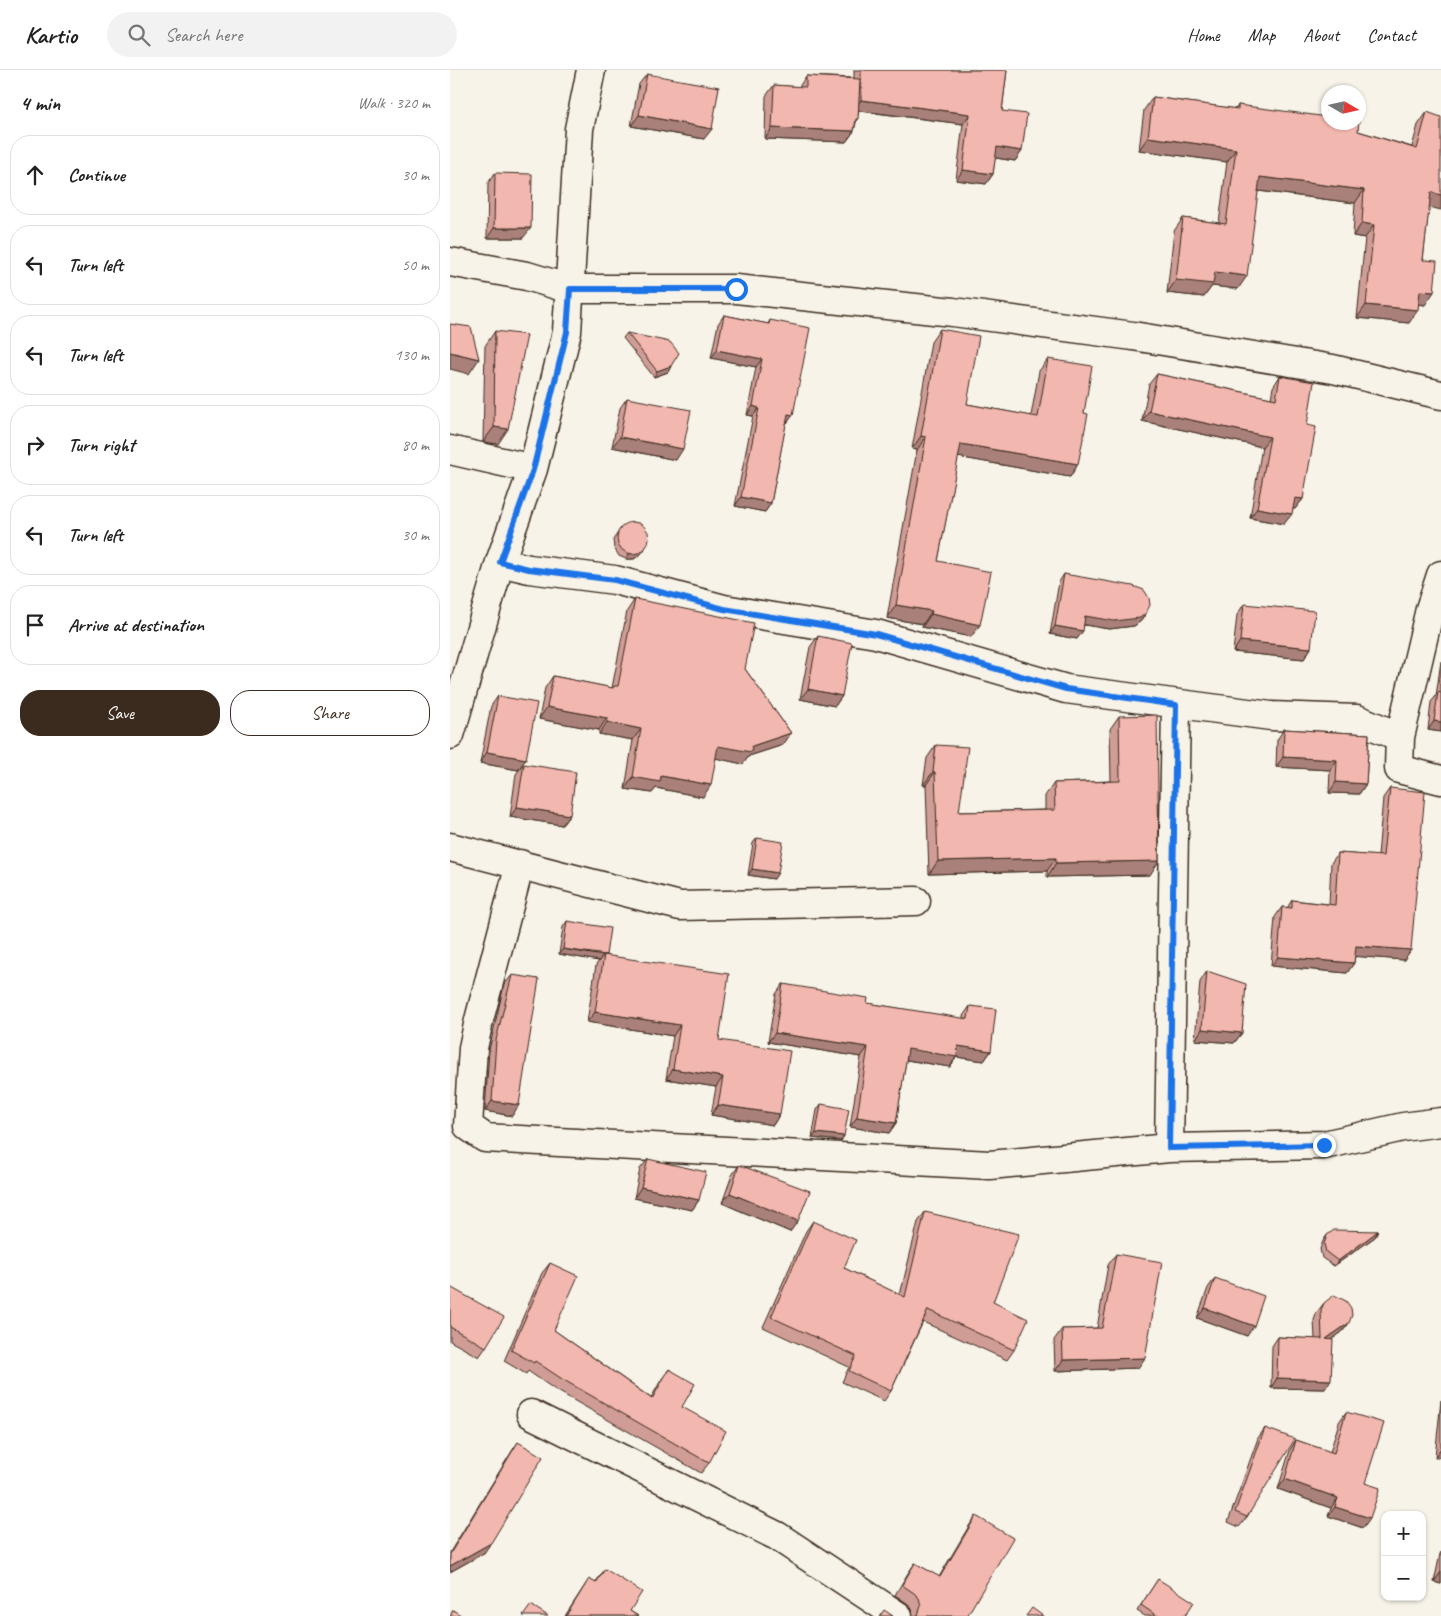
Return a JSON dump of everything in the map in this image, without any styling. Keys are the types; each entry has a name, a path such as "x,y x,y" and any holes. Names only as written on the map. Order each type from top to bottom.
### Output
{"street":[{"path":"450,735 500,562 533,470 567,332 579,129 591,70"},
{"path":"450,262 527,276 570,289 736,289 953,312 1134,336 1334,369 1441,396"},
{"path":"450,450 533,470"},
{"path":"500,562 529,569 615,580 724,609 876,634 1066,689 1176,705 1272,716 1357,719 1400,737"},
{"path":"1441,575 1430,609 1400,737 1399,769 1441,780"},
{"path":"1169,1148 1176,705"},
{"path":"450,847 680,906 916,901"},
{"path":"520,864 473,1048 468,1126 485,1138 990,1165 1169,1148 1324,1145 1403,1127 1441,1122"},
{"path":"531,1414 777,1536 898,1616"}],"building":[{"path":"861,70 1007,70 1002,111 1027,114 1022,151 997,147 993,174 963,170 970,114 861,100"},
{"path":"647,74 719,87 712,129 639,115"},
{"path":"806,76 860,79 858,119 856,119 854,131 772,128 774,85 806,87"},
{"path":"1153,97 1238,109 1238,105 1321,116 1321,130 1358,130 1417,149 1427,112 1441,117 1441,195 1431,192 1423,260 1437,261 1434,292 1420,291 1418,310 1366,305 1374,225 1362,223 1364,190 1260,177 1247,276 1215,272 1213,284 1176,280 1183,218 1226,224 1236,149 1148,137"},
{"path":"495,173 532,174 531,228 494,228"},
{"path":"724,315 769,324 770,320 810,328 793,415 788,414 771,503 741,497 759,408 753,406 762,359 717,350"},
{"path":"450,324 471,327 479,359 450,352"},
{"path":"940,329 979,336 967,404 1038,417 1048,359 1092,366 1084,413 1088,414 1078,464 961,444 938,561 991,572 980,625 931,614 932,611 896,605 926,437 921,436"},
{"path":"495,331 527,335 508,429 494,427"},
{"path":"627,333 670,342 679,353 671,366 657,371"},
{"path":"1157,374 1276,399 1280,376 1314,382 1307,425 1316,427 1303,499 1295,498 1292,514 1257,508 1270,437 1149,411"},
{"path":"627,398 691,410 683,449 620,437"},
{"path":"633,522 644,527 649,538 644,549 633,554 622,549 617,538 622,527"},
{"path":"1064,574 1133,586 1144,590 1149,598 1150,605 1146,613 1140,618 1114,621 1085,616 1083,631 1055,626"},
{"path":"635,599 754,623 745,669 791,733 752,746 751,752 718,746 711,785 661,776 660,782 633,777 641,729 607,722 607,718 547,707 553,676 613,688 618,686"},
{"path":"1244,604 1315,611 1311,648 1240,641"},
{"path":"818,636 852,643 842,696 808,689"},
{"path":"1438,692 1441,693 1441,722 1434,721"},
{"path":"498,696 537,703 526,759 487,752"},
{"path":"1157,715 1159,861 1056,863 1056,858 938,861 935,772 933,772 936,745 968,747 959,812 1055,810 1054,783 1120,781 1119,716"},
{"path":"1284,729 1369,734 1366,784 1336,782 1337,760 1283,757"},
{"path":"524,764 576,772 570,815 517,807"},
{"path":"1390,788 1425,792 1411,950 1356,946 1354,963 1278,957 1282,907 1292,908 1292,900 1335,905 1338,853 1383,856"},
{"path":"757,838 783,842 778,873 752,869"},
{"path":"567,921 610,928 606,955 563,949"},
{"path":"604,955 729,974 719,1040 790,1051 780,1114 718,1105 723,1077 673,1069 680,1025 595,1012"},
{"path":"1207,971 1246,984 1242,1033 1202,1029"},
{"path":"512,975 539,979 519,1105 492,1101 496,1040"},
{"path":"783,984 868,998 867,1003 968,1019 970,1006 996,1009 991,1051 958,1046 957,1057 908,1049 896,1123 857,1117 868,1047 775,1033"},
{"path":"821,1104 849,1109 844,1136 816,1133"},
{"path":"648,1159 706,1172 699,1200 641,1187"},
{"path":"739,1165 810,1191 798,1221 730,1193"},
{"path":"925,1212 1019,1234 993,1302 1028,1319 1014,1350 928,1310 891,1391 849,1371 856,1356 771,1317 813,1221 856,1240 844,1268 905,1297"},
{"path":"1334,1230 1378,1231 1338,1261 1326,1252 1324,1244 1327,1235"},
{"path":"1116,1254 1162,1262 1145,1358 1063,1360 1062,1329 1102,1328"},
{"path":"550,1263 578,1276 554,1330 652,1399 669,1369 695,1384 682,1407 726,1431 709,1463 562,1379 535,1361 534,1363 511,1350"},
{"path":"1215,1278 1264,1296 1254,1326 1205,1308"},
{"path":"450,1287 504,1317 486,1347 450,1327"},
{"path":"1334,1295 1346,1301 1351,1308 1352,1315 1349,1323 1326,1339 1333,1340 1331,1380 1277,1378 1278,1337 1322,1339 1321,1310 1324,1303"},
{"path":"1346,1412 1384,1423 1365,1483 1380,1488 1370,1518 1335,1507 1338,1498 1285,1479 1296,1440 1334,1453"},
{"path":"1265,1428 1295,1439 1247,1517 1235,1512"},
{"path":"518,1442 543,1457 491,1543 450,1566 450,1554"},
{"path":"976,1516 1013,1538 967,1616 916,1616 921,1606 919,1598 902,1585 915,1563 940,1577"},
{"path":"605,1569 642,1592 630,1611 638,1616 566,1616 589,1579 596,1583"},
{"path":"1158,1579 1194,1602 1185,1616 1157,1616 1141,1605"},
{"path":"531,1605 548,1616 523,1616"},
{"path":"1032,1608 1043,1616 1026,1616"},
{"path":"453,1610 462,1616 450,1616"},
{"path":"884,1610 893,1616 880,1616"}],"route":[{"path":"736,289 570,289 567,332 533,470 500,562 529,569 615,580 724,609 876,634 1066,689 1176,705 1169,1148 1324,1145"}]}
